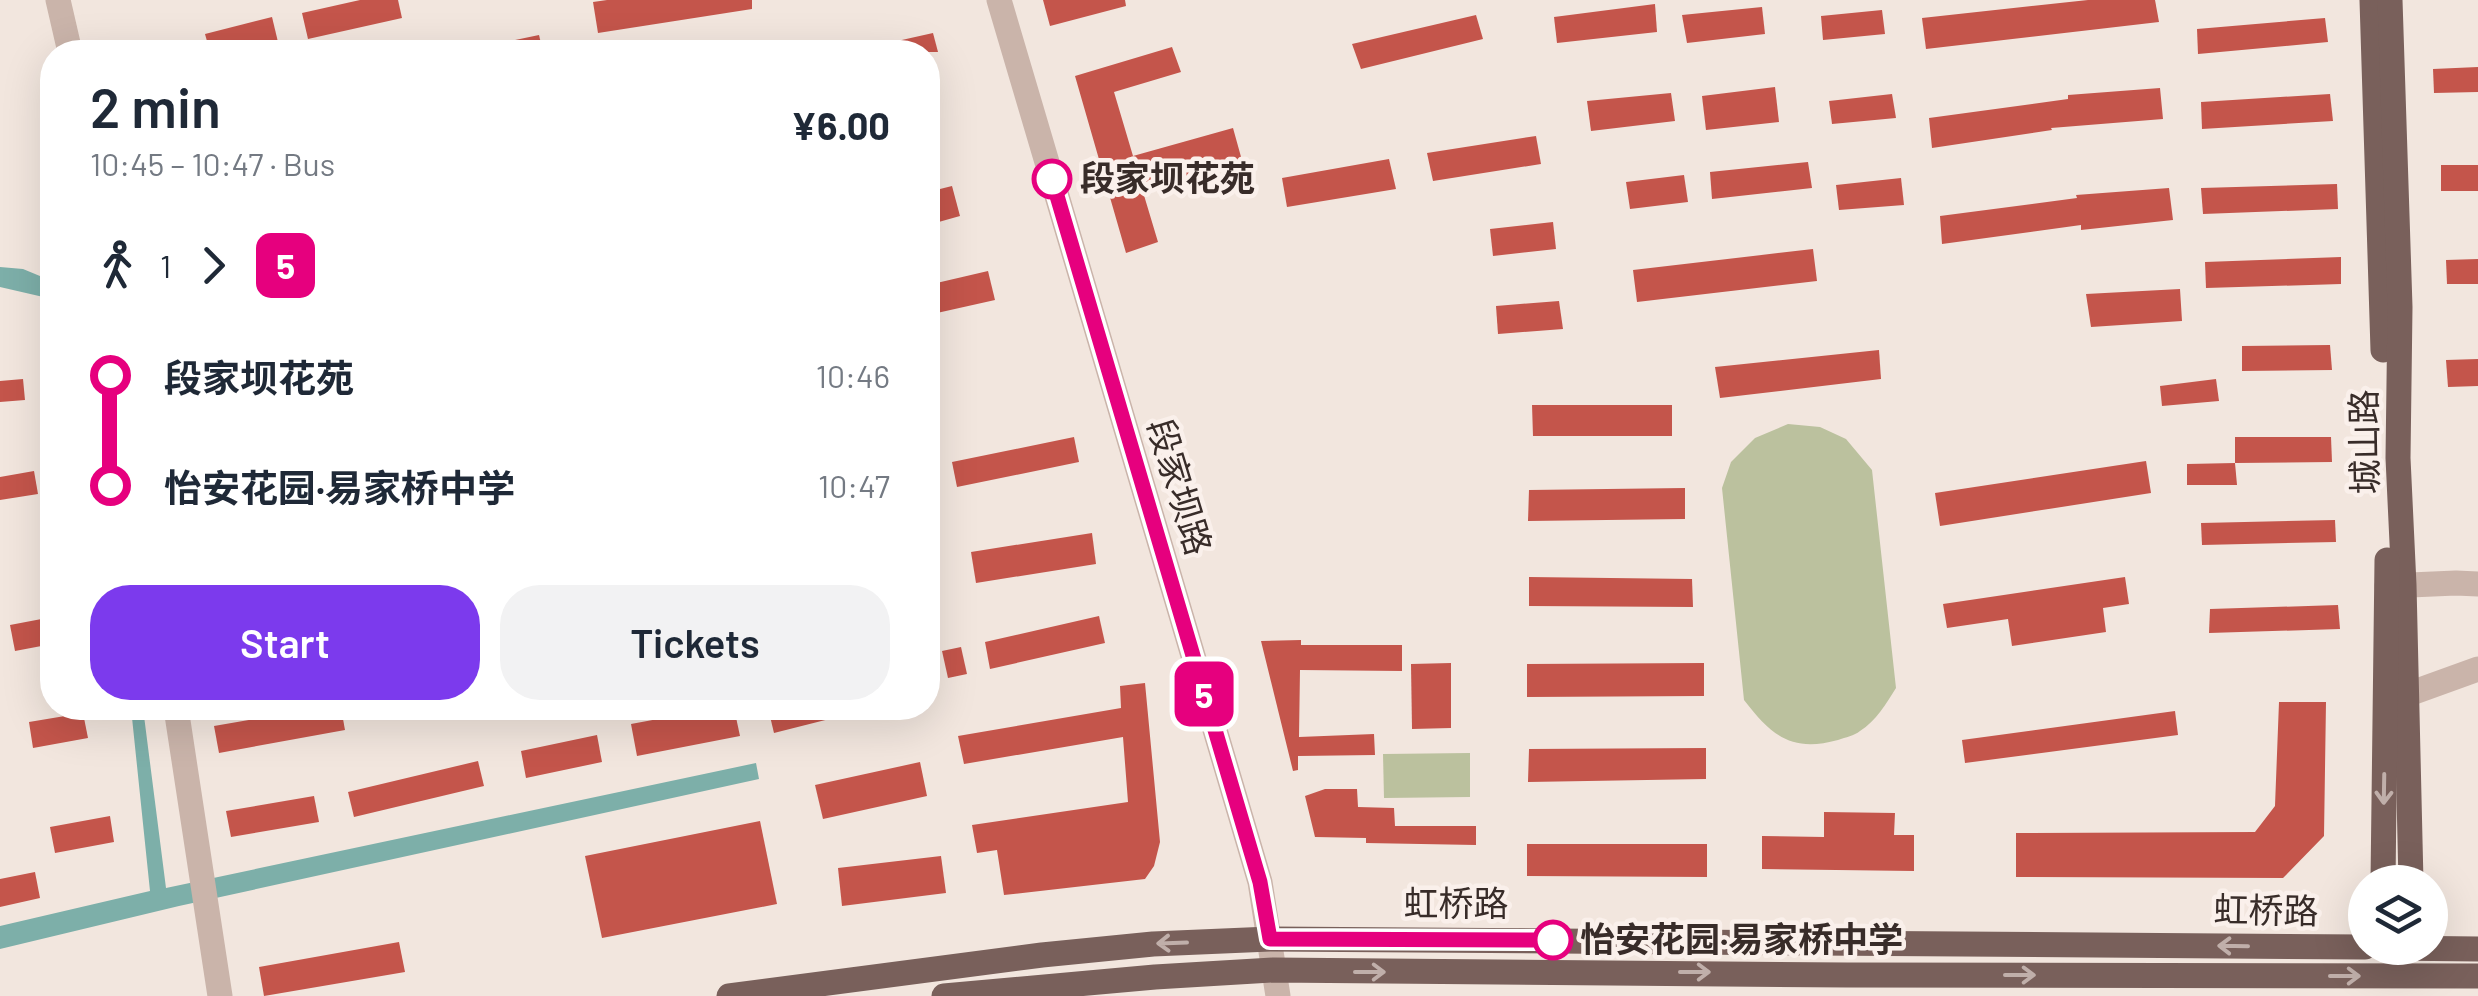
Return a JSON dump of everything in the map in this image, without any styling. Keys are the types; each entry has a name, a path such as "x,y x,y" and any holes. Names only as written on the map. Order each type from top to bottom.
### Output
{"main road":[{"name":"城山路","path":"2372,0 2386,450 2396,585"},
{"name":"城山路","path":"2384,865 2396,695 2400,307 2390,0"},
{"name":"城山路","path":"2396,695 2409,865"},
{"name":"虹桥路","path":"730,996 1079,951 1270,939 2348,947"},
{"path":"2448,949 2478,949"},
{"name":"虹桥路","path":"944,996 1273,970 1847,975 2386,986 2414,986 2478,976"}],"street":[{"path":"58,0 67,40"},
{"name":"段家坝路","path":"999,0 1260,882 1278,996"},
{"path":"2396,585 2478,584"},
{"path":"2396,695 2478,669"},
{"path":"178,720 220,996"}],"green space":[{"path":"1788,424 1820,427 1846,439 1872,470 1896,688 1866,727 1853,735 1822,743 1784,738 1763,723 1744,700 1722,488 1731,462 1755,438"},
{"path":"1470,753 1470,797 1384,798 1383,754"}],"water":[{"path":"0,267 23,269 40,276 40,296 0,287"},
{"path":"132,720 145,720 166,888 756,763 759,779 0,949 0,926 150,891"}],"building":[{"path":"360,0 398,0 402,18 308,39 302,13"},
{"path":"752,0 752,9 598,33 593,2"},
{"path":"1043,0 1125,0 1126,6 1050,26"},
{"path":"2088,0 2155,0 2159,22 1926,49 1922,18"},
{"path":"1655,4 1657,32 1557,43 1554,17"},
{"path":"1762,7 1765,34 1687,43 1682,15"},
{"path":"1882,10 1885,34 1823,40 1821,16"},
{"path":"1476,15 1483,39 1361,69 1352,44"},
{"path":"272,17 278,40 207,40 205,34"},
{"path":"2325,18 2328,42 2198,54 2197,29"},
{"path":"933,33 935,40 902,40"},
{"path":"539,35 540,40 515,40"},
{"path":"1172,47 1181,72 1114,92 1133,156 1233,128 1243,164 1143,192 1158,242 1126,253 1075,76"},
{"path":"2478,67 2478,92 2434,93 2433,69"},
{"path":"1775,87 1779,122 1706,130 1702,96"},
{"path":"2160,88 2163,119 2051,128 1932,148 1929,118 2068,99 2068,95"},
{"path":"1671,93 1675,121 1591,131 1587,101"},
{"path":"1892,94 1896,118 1832,124 1829,101"},
{"path":"2330,94 2333,121 2202,129 2201,102"},
{"path":"1536,136 1541,164 1433,181 1427,153"},
{"path":"1389,159 1396,189 1287,207 1282,178"},
{"path":"1808,162 1812,188 1712,199 1710,172"},
{"path":"2441,165 2478,165 2478,191 2441,191"},
{"path":"1684,175 1688,202 1630,209 1626,182"},
{"path":"1901,178 1904,205 1839,210 1836,185"},
{"path":"2337,184 2338,209 2203,214 2201,188"},
{"path":"952,186 960,216 940,222 940,189"},
{"path":"2169,188 2173,220 2081,230 2081,225 1942,244 1940,216 2077,198 2076,195"},
{"path":"1553,222 1556,249 1493,256 1490,229"},
{"path":"1813,249 1817,281 1637,302 1633,270"},
{"path":"2341,257 2341,284 2206,288 2205,262"},
{"path":"2478,259 2478,284 2447,284 2446,260"},
{"path":"988,271 995,300 940,312 940,282"},
{"path":"2180,289 2182,321 2091,327 2086,294"},
{"path":"1559,301 1563,329 1498,334 1496,306"},
{"path":"2330,345 2332,370 2242,371 2242,346"},
{"path":"1879,350 1881,379 1720,398 1715,367"},
{"path":"2478,359 2478,386 2448,387 2446,360"},
{"path":"23,379 25,400 0,402 0,381"},
{"path":"2216,379 2219,401 2162,406 2160,386"},
{"path":"1532,405 1672,405 1672,436 1533,436"},
{"path":"1074,437 1079,462 957,487 952,462"},
{"path":"2235,437 2331,437 2332,462 2235,463"},
{"path":"2146,461 2151,493 1940,526 1935,493"},
{"path":"2235,463 2237,485 2187,485 2187,464"},
{"path":"34,471 38,494 0,500 0,477"},
{"path":"1685,488 1685,519 1528,521 1529,490"},
{"path":"2335,520 2336,542 2202,545 2201,523"},
{"path":"1092,533 1096,564 976,583 971,552"},
{"path":"1529,577 1692,579 1693,607 1529,606"},
{"path":"2125,577 2129,604 2103,608 2106,632 2012,646 2008,619 1947,628 1943,604"},
{"path":"2338,605 2340,629 2209,633 2210,609"},
{"path":"1099,616 1105,643 990,669 985,642"},
{"path":"40,619 40,646 15,651 10,625"},
{"path":"1301,640 1301,645 1402,645 1402,671 1300,670 1299,737 1374,734 1375,755 1298,756 1298,770 1293,771 1261,641"},
{"path":"961,647 967,674 948,678 942,651"},
{"path":"1451,663 1451,728 1412,729 1411,664"},
{"path":"1704,663 1704,696 1527,697 1527,664"},
{"path":"1145,683 1160,842 1154,866 1145,879 1004,895 997,850 977,853 972,825 1128,802 1123,737 964,764 958,736 1121,708 1120,686"},
{"path":"2279,702 2326,702 2324,836 2283,878 2016,877 2016,833 2255,832 2275,806"},
{"path":"2175,711 2178,735 1965,763 1962,740"},
{"path":"84,720 88,738 33,748 29,722"},
{"path":"249,720 343,720 345,730 219,753 214,726"},
{"path":"652,720 737,720 740,736 637,756 631,724"},
{"path":"771,720 825,720 774,733"},
{"path":"597,735 602,762 526,778 521,751"},
{"path":"1706,748 1706,779 1528,782 1529,749"},
{"path":"478,761 484,786 354,817 348,792"},
{"path":"920,762 927,796 823,819 815,785"},
{"path":"1325,789 1357,789 1358,807 1394,808 1395,826 1476,826 1476,845 1366,843 1366,838 1315,837 1305,796"},
{"path":"314,796 319,822 231,837 226,811"},
{"path":"1824,812 1895,813 1894,835 1914,835 1914,871 1762,869 1762,836 1824,837"},
{"path":"110,816 114,842 55,853 50,827"},
{"path":"760,821 777,904 602,938 585,856"},
{"path":"1527,844 1707,844 1707,877 1527,876"},
{"path":"941,856 946,893 842,906 838,868"},
{"path":"35,872 40,898 0,907 0,879"},
{"path":"399,942 405,972 264,996 259,967"}],"bus line":[{"name":"5","path":"1052,179 1260,882 1270,939 1553,940"}],"place":[{"name":"段家坝花苑","path":"1052,179"},
{"name":"怡安花园·易家桥中学","path":"1553,940"}]}
